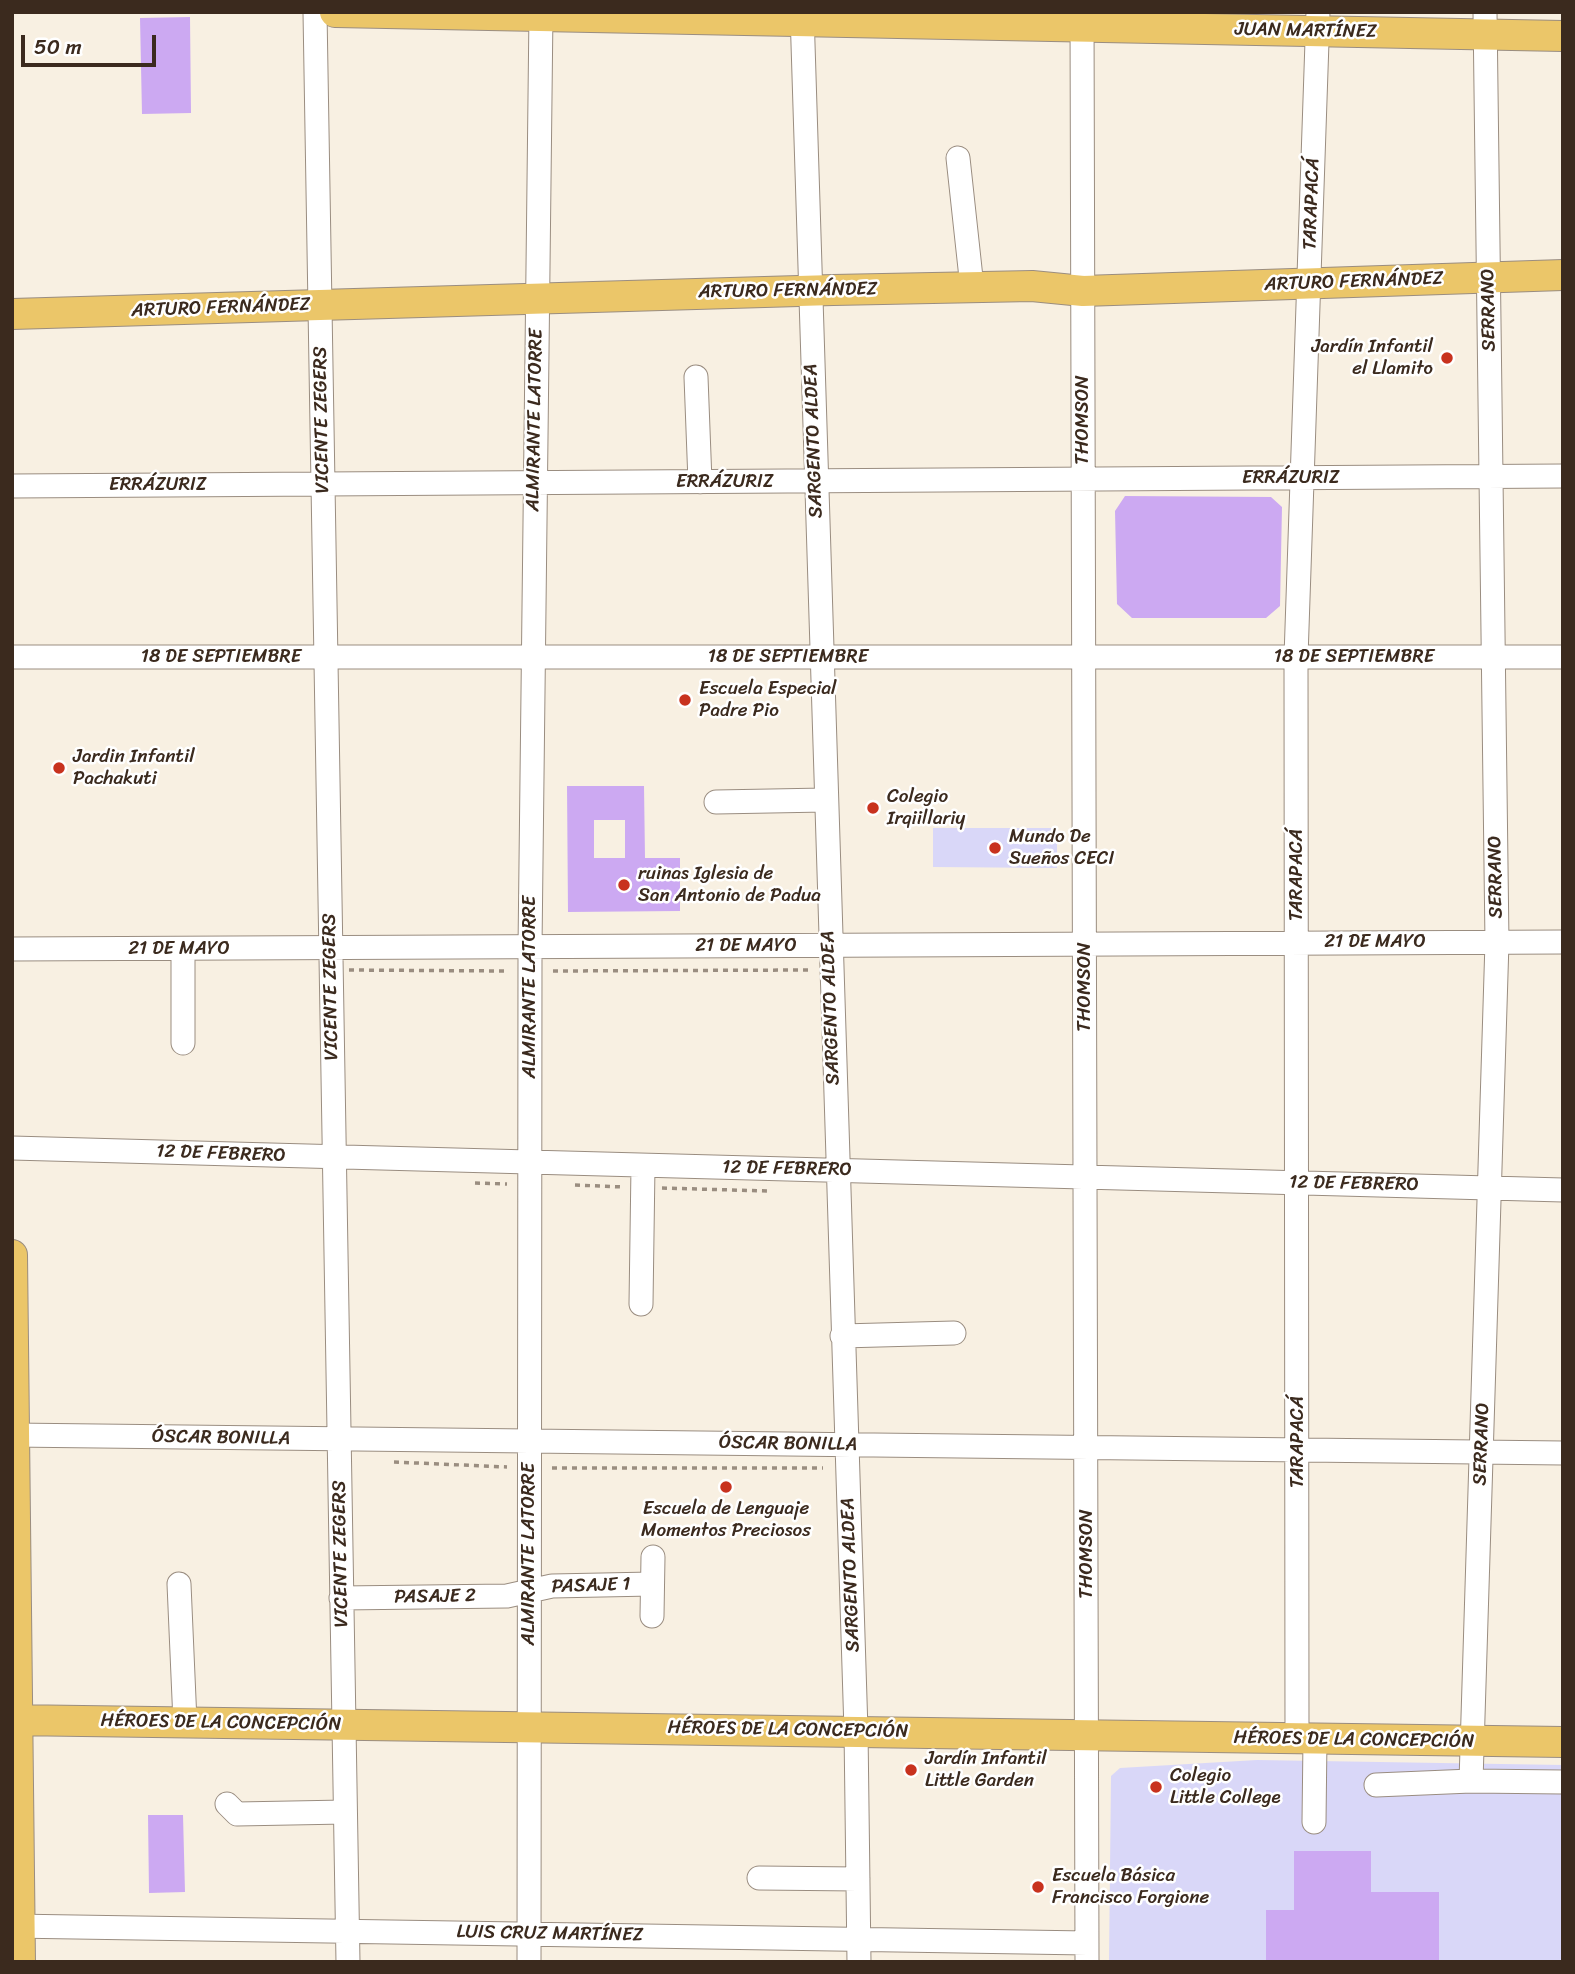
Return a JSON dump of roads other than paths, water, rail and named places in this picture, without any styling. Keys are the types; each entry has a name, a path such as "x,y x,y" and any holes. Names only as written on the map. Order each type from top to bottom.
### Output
{"main road":[{"name":"JUAN MARTÍNEZ","path":"335,12 1485,23 1563,36"},
{"name":"ARTURO FERNÁNDEZ","path":"12,314 809,290 1032,286 1083,291 1563,275"},
{"path":"12,1255 16,1926 20,1962"},
{"name":"HÉROES DE LA CONCEPCIÓN","path":"14,1720 1563,1742"}],"street":[{"name":"VICENTE ZEGERS","path":"315,12 348,1962"},
{"name":"ALMIRANTE LATORRE","path":"529,1962 530,947 541,14"},
{"name":"SARGENTO ALDEA","path":"802,17 814,481 856,1730 859,1950"},
{"name":"THOMSON","path":"1082,19 1087,1952"},
{"name":"TARAPACÁ","path":"1314,1822 1306,1739 1298,1450 1296,657 1318,22"},
{"name":"SERRANO","path":"1471,1781 1497,942 1485,23"},
{"path":"958,159 972,288"},
{"path":"696,377 700,482"},
{"name":"ERRÁZURIZ","path":"12,486 1563,476"},
{"name":"18 DE SEPTIEMBRE","path":"12,657 1563,657"},
{"path":"716,802 825,800"},
{"name":"21 DE MAYO","path":"12,949 183,949 331,959 530,947 1563,942"},
{"path":"183,949 183,1043"},
{"name":"12 DE FEBRERO","path":"12,1149 530,1162 643,1176 837,1171 1563,1190"},
{"path":"641,1304 643,1176"},
{"path":"842,1336 954,1333"},
{"name":"ÓSCAR BONILLA","path":"13,1435 1563,1453"},
{"name":"PASAJE 1","path":"652,1616 653,1557"},
{"path":"179,1584 185,1723"},
{"name":"PASAJE 1","path":"529,1591 552,1586 652,1584"},
{"name":"PASAJE 2","path":"341,1598 507,1596 529,1591"},
{"path":"1376,1785 1471,1781 1563,1782"},
{"path":"227,1804 237,1814 345,1812"},
{"path":"759,1878 858,1879"},
{"name":"LUIS CRUZ MARTÍNEZ","path":"16,1926 529,1934 859,1950 1087,1952"}],"place":[{"name":"Jardín Infantil el Llamito","path":"1447,358"},
{"name":"Escuela Especial Padre Pio","path":"685,700"},
{"name":"Jardin Infantil Pachakuti","path":"59,768"},
{"name":"Colegio Irqiillariy","path":"873,808"},
{"name":"Mundo De Sueños CECI","path":"995,848"},
{"name":"ruinas Iglesia de San Antonio de Padua","path":"624,885"},
{"name":"Escuela de Lenguaje Momentos Preciosos","path":"726,1487"},
{"name":"Jardín Infantil Little Garden","path":"911,1770"},
{"name":"Colegio Little College","path":"1156,1787"},
{"name":"Escuela Básica Francisco Forgione","path":"1038,1887"}]}
